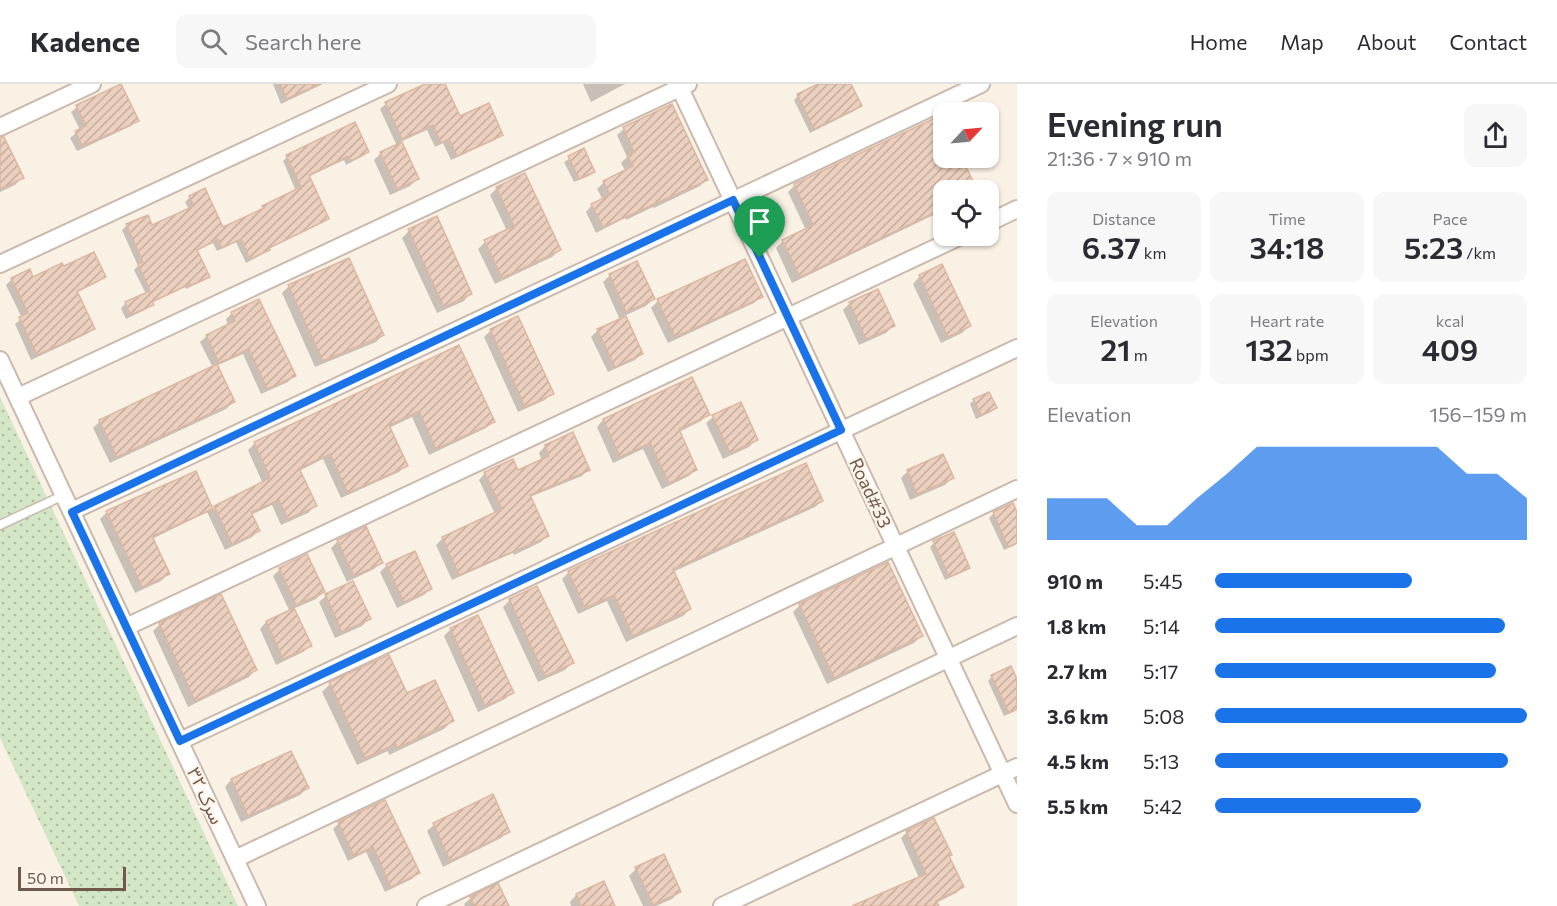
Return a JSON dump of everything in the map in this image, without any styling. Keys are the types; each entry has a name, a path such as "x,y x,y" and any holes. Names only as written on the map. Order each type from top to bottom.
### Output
{"street":[{"path":"0,127 92,84"},
{"path":"0,264 388,84"},
{"path":"72,512 981,84"},
{"path":"18,397 682,85"},
{"name":"Road#33","path":"682,85 733,200 948,658 1010,771 1017,804"},
{"path":"999,218 1017,209"},
{"path":"126,627 939,246"},
{"path":"180,741 1017,348"},
{"name":"سرک ۳۲","path":"0,360 257,906"},
{"path":"235,859 1017,489"},
{"path":"426,906 1017,626"},
{"path":"722,906 1010,771"}],"lane":[{"path":"0,525 64,495"}],"green space":[{"path":"0,397 238,906 79,906 0,738"}],"building":[{"path":"121,84 139,121 82,146 75,131 86,126 76,105"},
{"path":"280,84 320,84 287,99"},
{"path":"425,84 445,84 460,116 489,103 503,135 457,156 449,139 441,143 433,125 402,139 385,102"},
{"path":"818,84 851,84 862,106 814,129 797,94"},
{"path":"672,104 708,180 603,227 591,204 610,195 603,181 633,166 627,155 634,152 623,127"},
{"path":"933,119 933,168 967,168 972,180 933,180 933,213 800,277 782,240 813,225 794,184"},
{"path":"355,122 369,152 351,161 348,156 309,175 329,219 250,259 241,239 222,248 218,239 197,250 210,277 152,302 154,305 130,315 125,302 150,291 138,264 143,262 126,224 148,215 152,225 194,206 189,196 205,188 223,227 264,208 262,206 301,187 286,155"},
{"path":"0,137 4,137 24,178 0,189"},
{"path":"402,142 419,179 397,189 380,152"},
{"path":"584,148 595,172 579,179 568,156"},
{"path":"525,173 561,250 502,278 484,240 514,226 496,187"},
{"path":"437,216 472,294 444,307 408,229"},
{"path":"94,252 106,277 77,291 95,329 37,355 19,317 28,313 11,278 30,269 33,277 62,263 64,266"},
{"path":"349,258 384,335 323,361 288,285"},
{"path":"745,259 763,297 675,337 657,299"},
{"path":"637,261 655,299 626,312 609,274"},
{"path":"942,264 971,326 948,337 919,275"},
{"path":"878,289 895,326 866,339 849,302"},
{"path":"259,299 296,376 267,389 249,349 219,363 206,335 235,321 231,312"},
{"path":"518,316 554,394 525,407 490,329"},
{"path":"626,316 643,354 615,367 597,329"},
{"path":"459,345 495,422 436,449 419,411 389,425 408,466 348,493 330,454 299,468 317,506 288,519 279,500 251,512 260,531 232,544 214,506 270,478 254,442"},
{"path":"217,364 235,402 117,457 99,420"},
{"path":"692,377 710,415 679,429 697,470 669,483 650,443 620,457 603,419"},
{"path":"989,392 997,408 981,415 973,399"},
{"path":"741,402 758,440 730,453 712,415"},
{"path":"573,432 590,470 530,495 549,536 459,575 442,537 502,509 484,472 513,459 518,470 549,456 545,445"},
{"path":"943,454 954,478 917,494 907,470"},
{"path":"806,463 823,501 673,569 691,609 633,636 614,595 585,608 568,571"},
{"path":"196,471 213,509 152,536 170,574 142,587 106,511"},
{"path":"1013,503 1017,512 1017,543 1008,547 993,512"},
{"path":"366,526 383,563 354,576 337,540"},
{"path":"954,532 970,568 949,577 933,541"},
{"path":"415,551 432,589 404,602 386,564"},
{"path":"307,554 325,592 296,605 279,568"},
{"path":"888,562 923,636 834,678 799,604"},
{"path":"353,581 371,619 342,632 325,594"},
{"path":"537,586 574,663 545,676 509,599"},
{"path":"221,594 257,670 195,701 159,623"},
{"path":"294,608 312,646 283,659 266,621"},
{"path":"478,615 514,693 485,706 450,628"},
{"path":"389,655 407,693 435,680 454,721 397,748 396,744 365,758 329,682"},
{"path":"1011,666 1017,679 1017,709 1009,713 991,675"},
{"path":"291,751 309,788 248,816 231,779"},
{"path":"493,794 510,832 450,861 433,823"},
{"path":"385,800 420,873 391,887 373,847 354,856 338,822"},
{"path":"934,818 964,887 936,901 939,906 852,906 926,874 906,831"},
{"path":"664,854 681,892 653,905 635,867"},
{"path":"604,881 615,906 581,906 576,894"},
{"path":"498,883 509,906 474,906 470,897"}],"route":[{"path":"733,200 760,258 841,430 180,741 72,512 733,200"}]}
